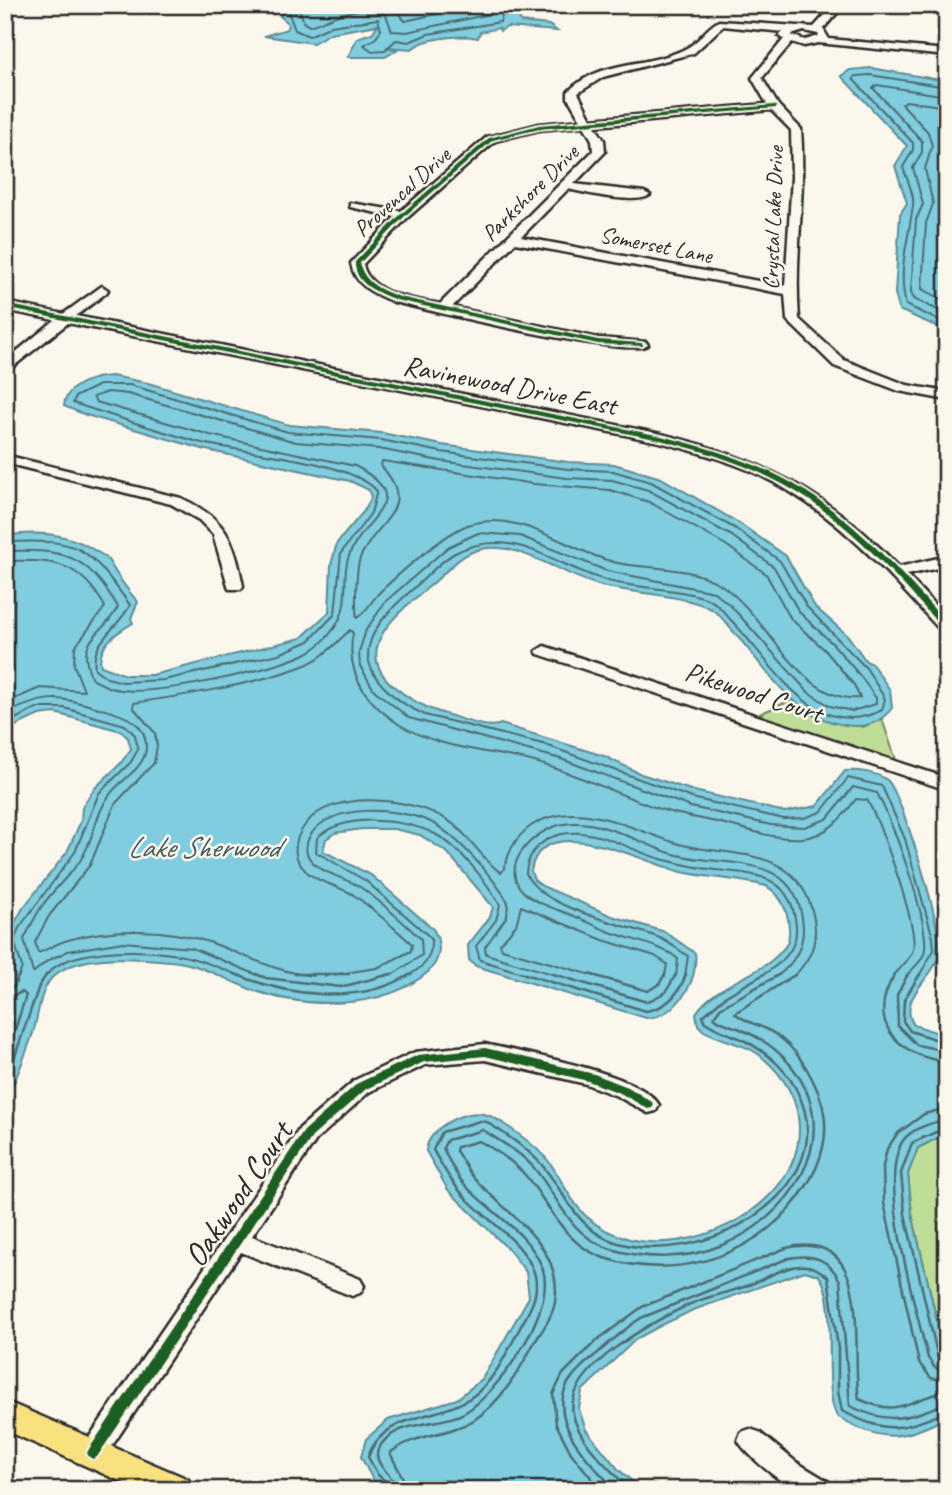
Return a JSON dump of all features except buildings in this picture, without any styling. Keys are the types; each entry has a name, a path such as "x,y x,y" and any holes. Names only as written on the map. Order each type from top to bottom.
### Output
{"main road":[{"path":"5,1415 176,1490"}],"street":[{"path":"804,28 825,5"},
{"path":"821,35 839,5"},
{"path":"904,5 947,11"},
{"name":"Parkshore Drive","path":"443,308 568,186 599,152 598,140 573,98 573,92 586,80 688,51 722,23 761,27 787,38"},
{"name":"Crystal Lake Drive","path":"947,53 852,42 804,28 787,38 758,78 775,107 796,129 798,142 789,291 793,320 839,363 904,388 947,396"},
{"name":"Crystal Lake Drive","path":"787,38 804,43 821,35"},
{"name":"Provencal Drive","path":"641,345 598,342 380,293 357,271 357,263 403,215 491,139 528,129 775,107"},
{"path":"568,186 609,193 644,194"},
{"path":"354,205 403,215"},
{"name":"Somerset Lane","path":"515,239 789,291"},
{"path":"5,369 63,319 102,290"},
{"name":"Ravinewood Drive East","path":"5,306 705,448 759,467 807,493 864,538 947,628"},
{"path":"5,459 176,501 201,513 214,521 223,534 235,586"},
{"path":"897,572 947,561"},
{"name":"Pikewood Court","path":"544,651 947,784"},
{"name":"Oakwood Court","path":"93,1453 318,1123 362,1086 422,1058 485,1052 534,1062 601,1082 624,1090 648,1105"},
{"path":"239,1241 352,1286"},
{"path":"750,1440 787,1470 820,1490"}],"green space":[{"path":"791,700 815,716 863,727 882,719 896,760 755,716"},
{"path":"947,1133 947,1385 943,1347 912,1214 908,1174 918,1148"}],"water":[{"path":"286,5 513,5 518,9 508,15 519,17 521,22 549,25 557,31 507,27 500,31 499,28 480,32 478,38 432,40 412,49 386,47 397,50 385,57 348,57 357,38 372,33 378,25 331,33 313,43 264,36 287,29 288,23 280,16"},
{"path":"871,68 947,81 947,331 899,310 895,293 900,214 907,203 895,166 907,146 841,76 850,70"},
{"name":"Lake Sherwood","path":"112,376 148,383 289,425 382,433 442,445 568,462 614,464 661,478 739,523 786,556 815,607 848,636 890,690 892,708 877,721 859,726 845,725 809,712 781,688 717,613 709,608 681,599 599,585 507,549 474,551 455,563 396,616 379,642 376,656 380,670 391,684 410,699 430,709 482,725 501,724 604,756 641,774 694,791 785,812 817,806 845,771 867,772 887,780 902,809 911,835 929,893 939,941 940,954 937,963 913,997 910,1015 914,1025 947,1036 947,1133 918,1148 908,1174 912,1214 943,1347 947,1417 917,1431 892,1436 866,1431 837,1416 830,1386 828,1303 818,1275 805,1271 693,1310 660,1326 636,1339 582,1391 579,1409 586,1430 618,1469 642,1490 387,1490 373,1480 361,1457 366,1439 388,1420 457,1399 482,1379 529,1297 526,1272 509,1250 448,1190 426,1151 433,1135 449,1121 479,1113 502,1123 546,1158 575,1204 586,1216 606,1230 630,1239 654,1242 680,1240 729,1225 751,1212 783,1179 798,1144 796,1107 789,1090 778,1073 762,1057 704,1031 698,1025 696,1013 717,992 768,963 788,942 786,910 773,890 766,886 682,872 621,851 574,841 554,843 539,852 531,871 534,880 542,886 612,916 665,932 695,953 693,975 683,996 667,1012 646,1018 476,966 469,960 468,945 490,917 493,907 448,853 420,835 394,829 362,829 335,833 326,839 323,851 371,875 433,929 439,951 436,962 428,972 410,985 389,994 366,1000 318,1003 271,996 181,962 127,958 95,960 67,967 56,974 46,986 30,1042 5,1102 5,989 15,967 12,964 9,933 23,908 67,852 81,821 82,807 94,789 120,764 131,749 128,738 121,731 55,713 39,715 5,731 5,536 40,534 63,537 84,544 105,557 138,602 131,618 133,623 115,635 105,646 100,658 101,666 126,675 152,675 301,638 329,612 331,565 337,543 364,511 371,498 369,490 350,481 206,450 64,406 66,398 75,387 89,380"}],"cycle path":[{"path":"641,345 598,342 398,299 366,282 357,263 403,215 491,139 539,127 774,107"},
{"path":"5,306 661,438 710,451 752,466 789,484 822,506 853,530 883,559 947,628"},
{"path":"93,1453 308,1134 362,1086 422,1058 485,1052 590,1077 624,1090 648,1105"}]}
